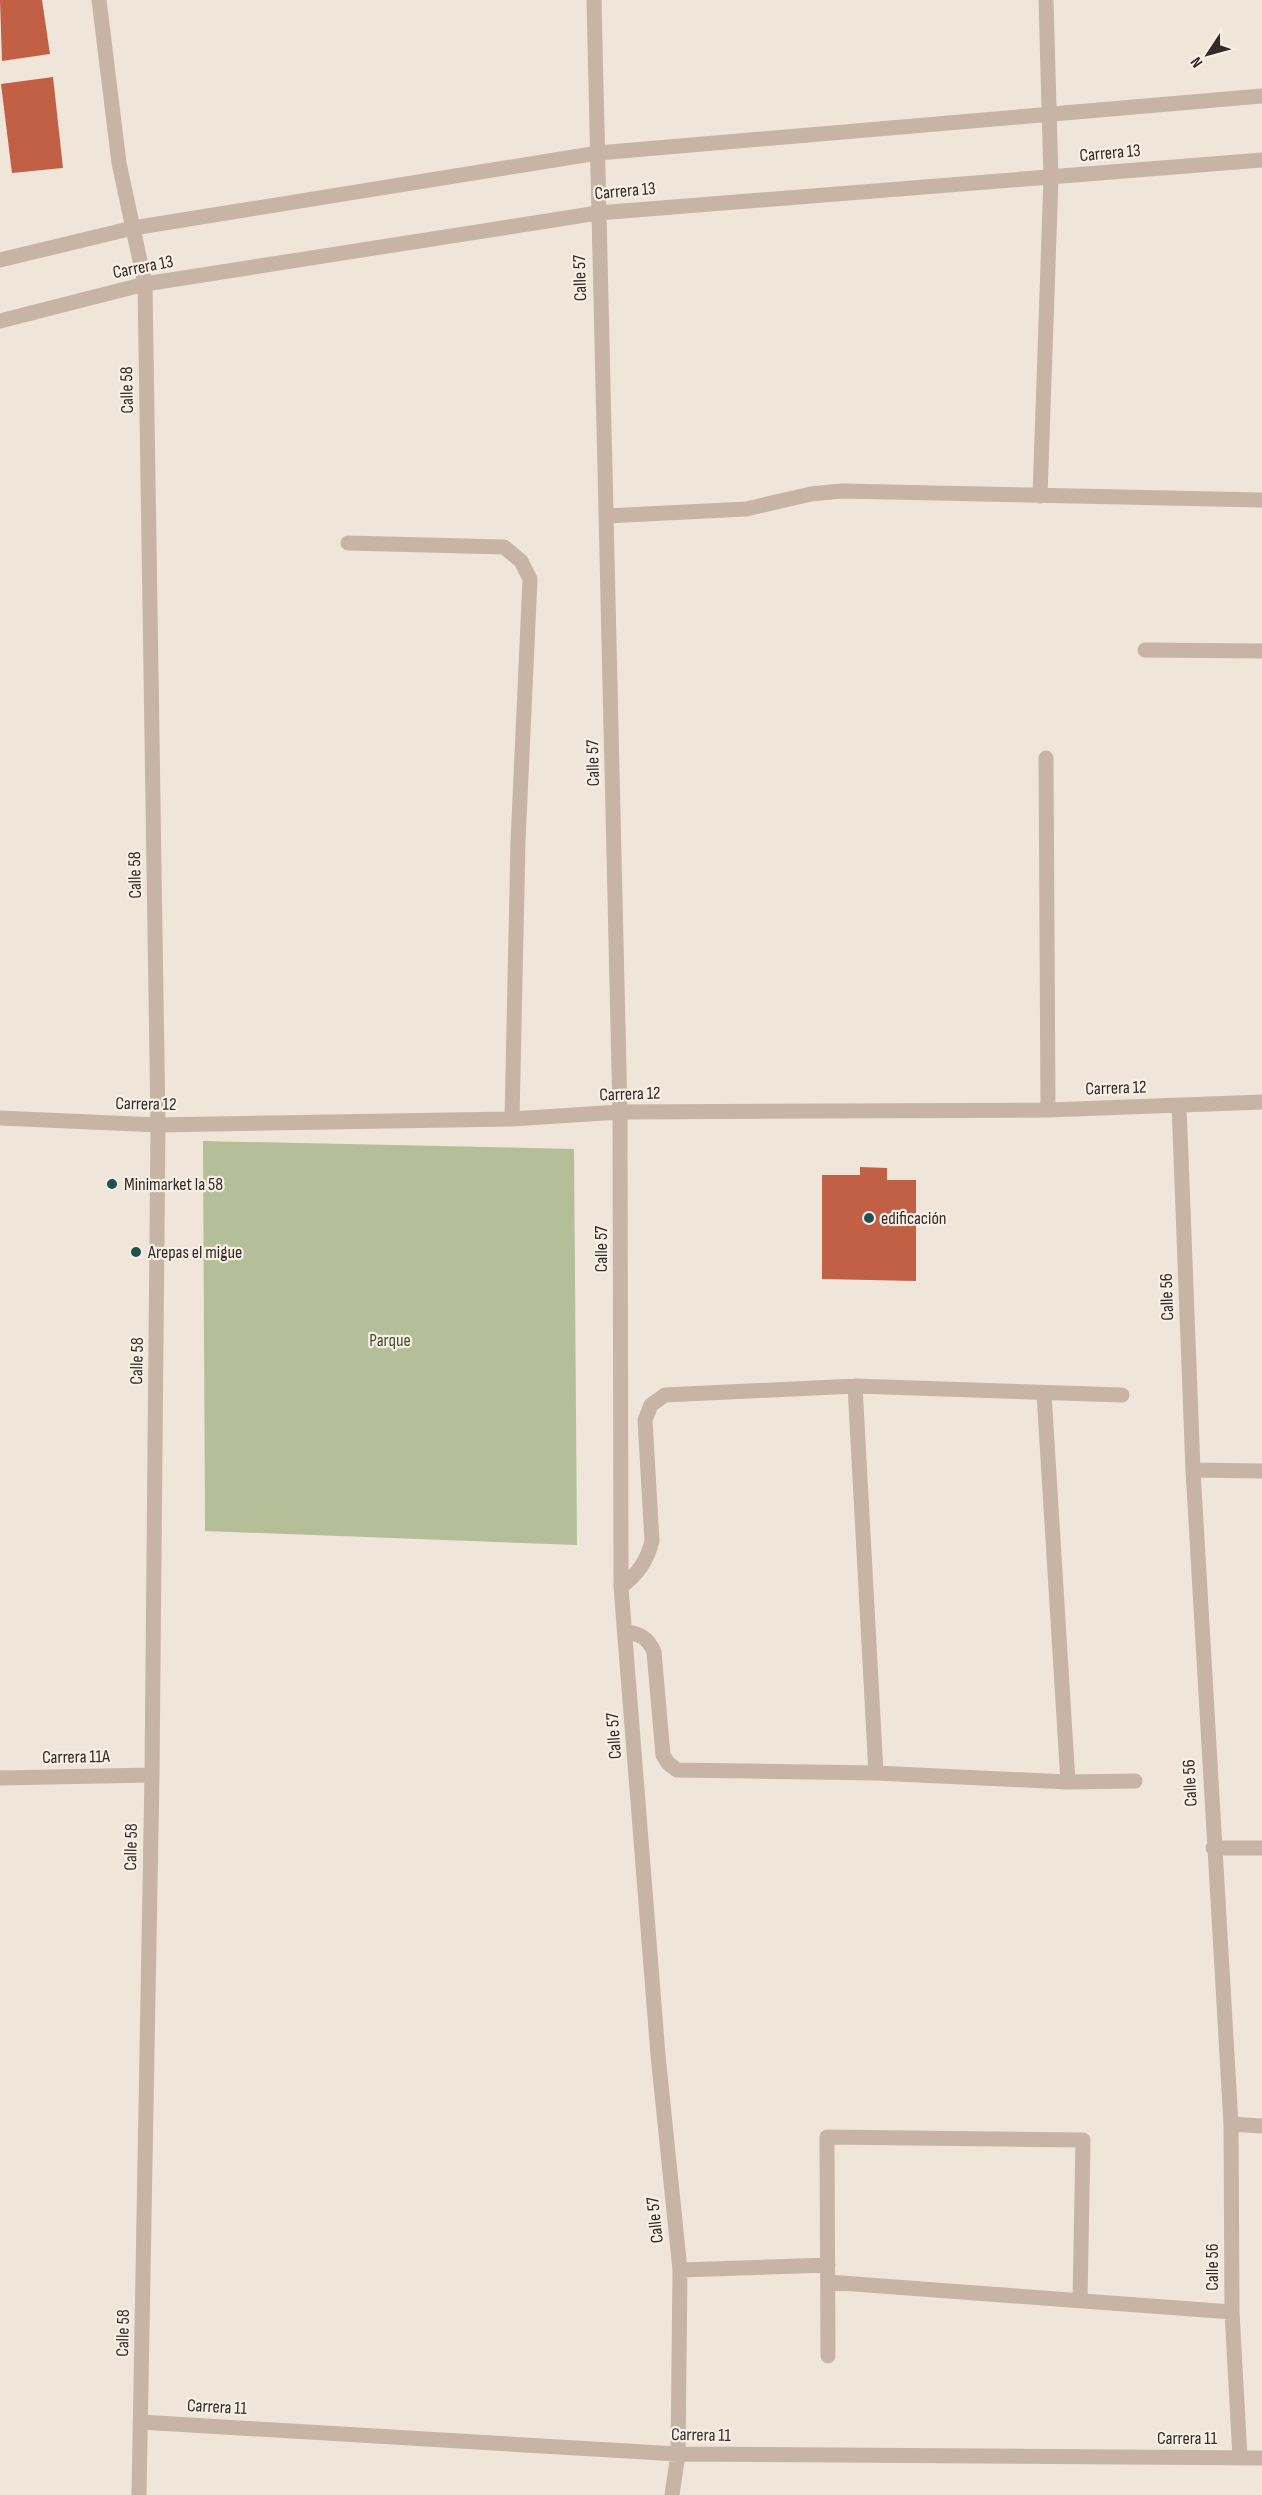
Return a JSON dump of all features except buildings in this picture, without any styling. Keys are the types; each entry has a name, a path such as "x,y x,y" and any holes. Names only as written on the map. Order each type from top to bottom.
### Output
{"street":[{"name":"Calle 58","path":"99,0 119,163 145,284 158,1125 152,1775 139,2495"},
{"name":"Calle 57","path":"594,0 621,1112 621,1587 658,2055 680,2270 678,2454 672,2495"},
{"path":"1040,496 1051,178 1046,0"},
{"path":"0,260 134,228 598,153 1262,96"},
{"name":"Carrera 13","path":"0,321 145,284 598,213 1262,160"},
{"path":"606,516 746,508 811,494 842,491 1262,500"},
{"path":"348,543 504,547 521,561 530,579 518,842 512,1119"},
{"path":"1145,650 1262,651"},
{"path":"1046,758 1048,1110"},
{"name":"Carrera 12","path":"0,1118 158,1125 512,1119 621,1112 1048,1110 1262,1102"},
{"name":"Calle 56","path":"1179,1105 1193,1470 1213,1848 1231,2124 1232,2312 1240,2458"},
{"path":"855,1386 876,1773"},
{"path":"621,1587 633,1578 647,1559 652,1541 645,1420 651,1405 665,1395 855,1386 1122,1395"},
{"path":"1044,1394 1068,1782"},
{"path":"1193,1470 1262,1471"},
{"path":"626,1632 636,1633 648,1639 654,1652 663,1755 668,1763 677,1770 876,1773 1068,1782 1135,1781"},
{"name":"Carrera 11A","path":"0,1778 152,1775"},
{"path":"1213,1848 1262,1848"},
{"path":"1231,2124 1262,2126"},
{"path":"828,2356 827,2137 1083,2140 1080,2301"},
{"path":"680,2270 828,2265"},
{"path":"828,2282 1232,2312"},
{"name":"Carrera 11","path":"140,2422 678,2454 1262,2458"}],"green space":[{"name":"Parque","path":"203,1141 574,1149 577,1545 205,1531"}],"place":[{"name":"Minimarket la 58","path":"112,1184"},
{"name":"edificación","path":"869,1218"},
{"name":"Arepas el migue","path":"136,1252"}]}
